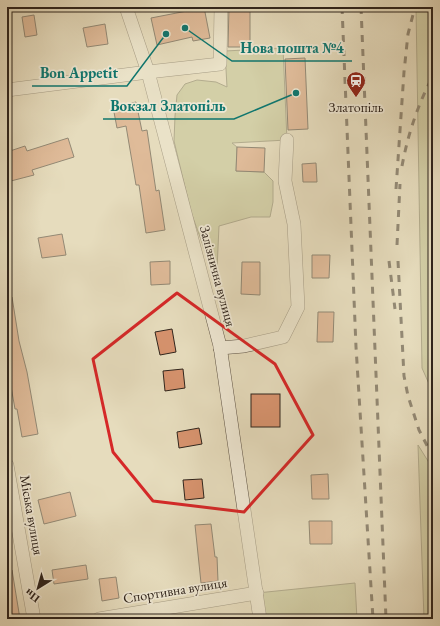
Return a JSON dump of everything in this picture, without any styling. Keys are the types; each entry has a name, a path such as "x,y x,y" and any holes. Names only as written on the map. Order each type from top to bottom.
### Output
{"street":[{"name":"Залізнична вулиця","path":"126,7 148,72 220,348 260,619"},
{"path":"7,90 220,64 221,7"},
{"path":"220,348 244,346 283,337 298,307 294,224 285,181 287,140"},
{"name":"Міська вулиця","path":"7,465 34,619"},
{"name":"Спортивна вулиця","path":"99,619 256,593"}],"highlighted area":[{"path":"177,293 275,364 313,435 244,512 153,501 113,452 93,359"}],"green space":[{"path":"416,7 433,7 433,393 422,368"},
{"path":"283,48 287,140 232,143 237,147 236,171 264,172 273,181 273,202 270,217 251,217 219,226 217,270 205,251 191,212 174,141 177,95 185,84 197,80 216,82 227,87 225,51"},
{"path":"418,445 433,469 433,619 424,619"},
{"path":"355,583 357,619 260,619 257,593"}],"building":[{"path":"187,7 204,7 210,38 193,41 192,37 157,45 151,18 187,11"},
{"path":"229,7 250,7 250,47 228,47"},
{"path":"34,15 37,35 25,37 22,17"},
{"path":"105,24 108,44 87,47 83,28"},
{"path":"305,58 308,129 288,130 285,59"},
{"path":"136,102 142,131 147,130 156,191 159,190 165,230 146,233 139,185 136,185 126,126 117,128 113,107"},
{"path":"68,138 74,157 32,170 34,175 7,182 7,152 25,146 27,151"},
{"path":"237,147 265,148 264,172 236,171"},
{"path":"316,163 317,182 303,182 302,164"},
{"path":"62,234 66,255 42,258 38,238"},
{"path":"312,255 330,255 329,278 312,278"},
{"path":"170,261 170,284 151,285 150,262"},
{"path":"242,262 260,262 260,295 241,294"},
{"path":"12,297 19,341 27,372 38,434 22,437 17,409 15,409 7,364 7,298"},
{"path":"318,312 334,312 333,342 317,342"},
{"path":"172,329 176,352 160,355 155,332"},
{"path":"183,369 185,388 165,391 163,371"},
{"path":"251,394 280,394 280,427 251,427"},
{"path":"199,428 202,444 179,448 177,432"},
{"path":"328,474 329,499 312,499 311,475"},
{"path":"202,479 204,498 185,500 183,480"},
{"path":"70,492 76,516 44,524 38,500"},
{"path":"309,521 332,521 332,544 310,544"},
{"path":"211,524 215,557 217,557 218,581 201,583 195,525"},
{"path":"86,565 88,579 54,584 52,570"},
{"path":"7,570 12,570 20,619 7,619"},
{"path":"116,577 119,598 102,601 99,579"}],"railway":[{"path":"342,7 356,347 373,619"},
{"path":"361,7 386,619"},
{"path":"396,189 404,72 408,34 415,7"},
{"path":"402,166 407,142 414,120 433,76"},
{"path":"397,245 400,184"},
{"path":"389,261 395,309"},
{"path":"398,261 404,376 408,396 419,430 433,457"}],"place":[{"name":"Нова пошта №4","path":"185,28"},
{"name":"Bon Appetit","path":"166,34"},
{"name":"Вокзал Златопіль","path":"296,93"},
{"name":"Златопіль","path":"356,98"}]}
